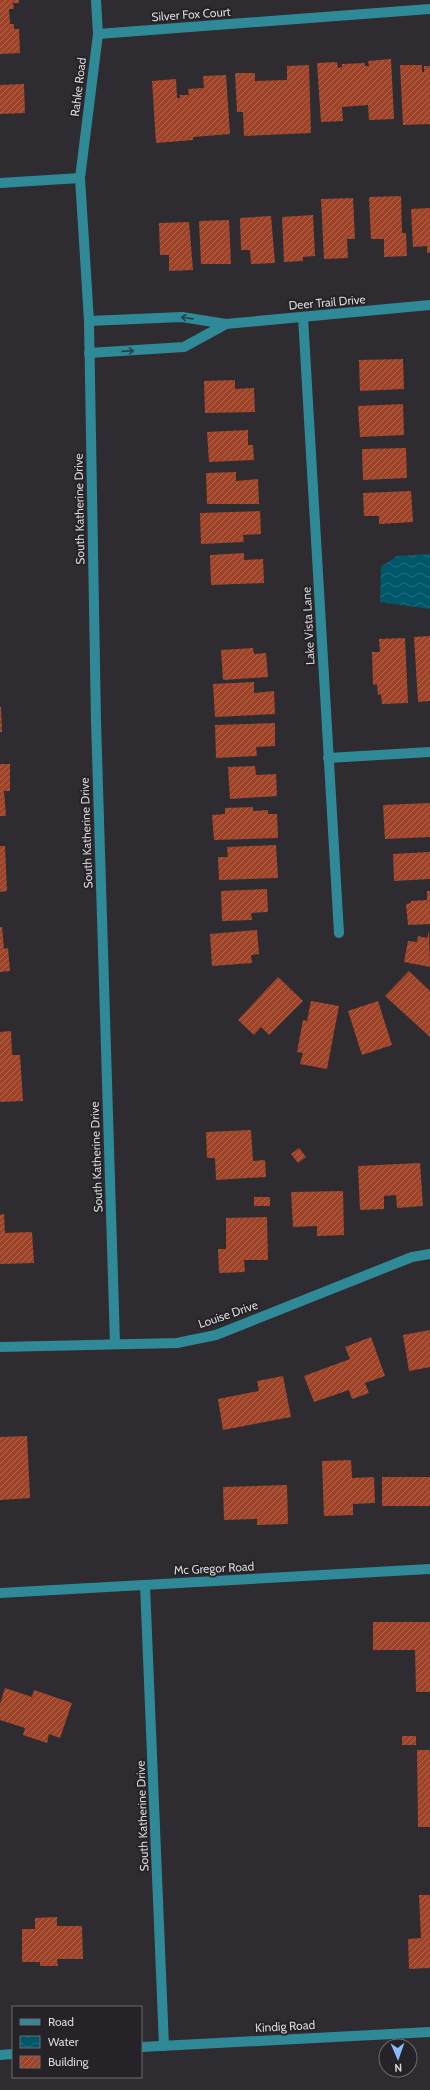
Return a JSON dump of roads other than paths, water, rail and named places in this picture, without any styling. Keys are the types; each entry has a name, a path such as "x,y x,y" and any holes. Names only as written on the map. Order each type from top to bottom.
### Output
{"street":[{"name":"Rahke Road","path":"89,322 80,178 98,34 96,0"},
{"name":"Silver Fox Court","path":"98,34 430,9"},
{"path":"0,183 80,178"},
{"name":"Deer Trail Drive","path":"226,324 430,305"},
{"path":"89,322 182,317 226,324"},
{"name":"Lake Vista Lane","path":"303,317 338,933"},
{"name":"South Katherine Drive","path":"89,322 96,728 115,1344"},
{"path":"89,353 184,347 226,324"},
{"path":"328,758 430,752"},
{"name":"Louise Drive","path":"0,1347 177,1343 216,1335 412,1257 430,1254"},
{"name":"Mc Gregor Road","path":"0,1593 430,1569"},
{"name":"South Katherine Drive","path":"145,1585 164,2046"},
{"name":"Kindig Road","path":"142,2047 430,2032"},
{"path":"0,2055 12,2054"}],"water":[{"path":"430,554 430,609 380,602 381,567 397,556"}]}
